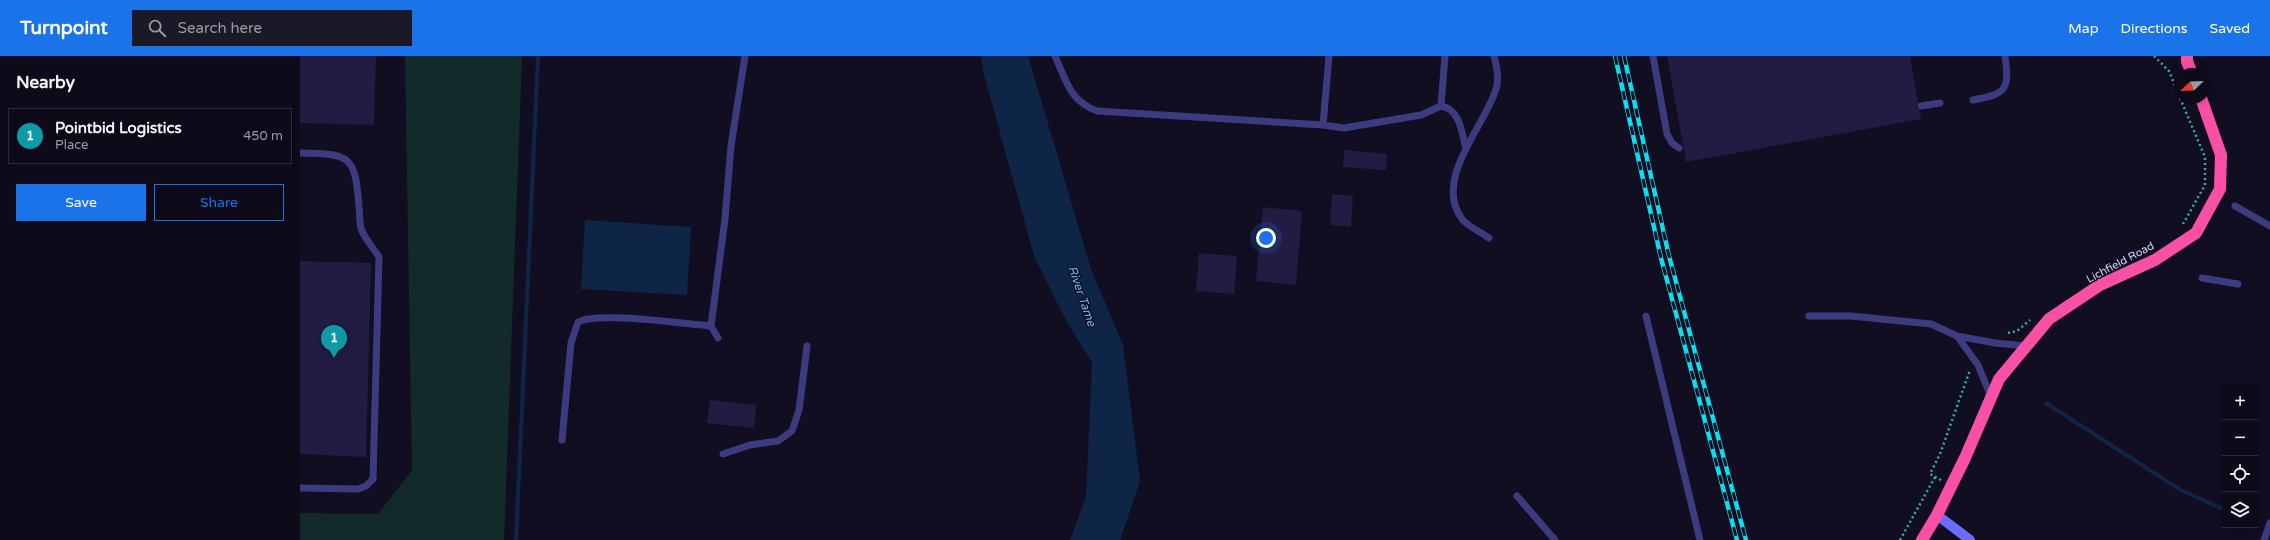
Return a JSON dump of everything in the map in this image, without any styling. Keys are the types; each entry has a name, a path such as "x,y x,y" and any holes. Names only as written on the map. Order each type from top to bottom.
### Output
{"highway":[{"path":"2187,56 2186,61 2189,68"},
{"name":"Lichfield Road","path":"1922,540 1937,515 1965,458 1999,379 2049,319 2100,286 2154,260 2196,233 2220,189 2221,155 2203,104"}],"main road":[{"path":"1937,515 1970,540"}],"lane":[{"path":"718,338 711,326 725,219 731,146 745,56"},
{"path":"1055,56 1075,98 1085,106 1098,111 1324,125 1344,128 1421,114 1441,106 1448,107 1456,114 1466,148"},
{"path":"1324,125 1329,56"},
{"path":"1441,106 1446,56"},
{"path":"1489,238 1462,219 1453,202 1453,183 1466,148 1496,91 1498,71 1494,56"},
{"path":"1653,56 1667,134 1672,143 1679,148"},
{"path":"1973,100 1998,95 2003,89 2008,75 2005,56"},
{"path":"1921,106 1940,102"},
{"path":"300,154 328,154 339,156 348,160 357,179 362,231 379,257 374,479 366,486 358,489 300,488"},
{"path":"2235,206 2270,226"},
{"path":"2202,278 2238,284"},
{"path":"1646,316 1700,540"},
{"path":"1809,316 1851,316 1931,324 1957,336 1995,343 2026,346"},
{"path":"562,440 571,343 578,322 585,318 607,318 711,326"},
{"path":"1957,336 1978,365 1991,397"},
{"path":"723,454 750,445 778,441 792,431 799,410 807,346"},
{"path":"1518,496 1555,540"},
{"path":"2264,540 2270,523"}],"path":[{"path":"2154,56 2169,71 2174,83"},
{"path":"1900,540 1934,476"}],"green space":[{"path":"405,56 522,56 504,540 300,540 300,513 378,514 412,470"}],"water":[{"name":"River Tame","path":"981,56 1028,56 1091,269 1123,345 1140,481 1120,540 1070,540 1086,497 1092,363 1063,315 1034,256 983,71"},
{"path":"585,220 691,227 687,295 581,289"}],"building":[{"path":"300,56 376,56 374,125 300,123"},
{"path":"1667,56 1910,56 1918,102 1916,107 1920,111 1921,119 1686,162"},
{"path":"1344,150 1387,154 1386,170 1343,167"},
{"path":"1332,194 1353,196 1351,227 1330,225"},
{"path":"1263,207 1302,211 1296,285 1256,281"},
{"path":"1199,253 1237,256 1234,294 1196,291"},
{"path":"300,261 371,263 366,457 300,454"},
{"path":"710,400 756,405 754,428 707,423"}],"waterway":[{"path":"516,540 538,56"},
{"path":"2046,403 2179,489 2222,509"}],"railway":[{"path":"1615,56 1661,258 1737,540"},
{"path":"1624,56 1669,256 1746,540"}],"place":[{"name":"Pointbid Logistics","path":"334,358"}]}
